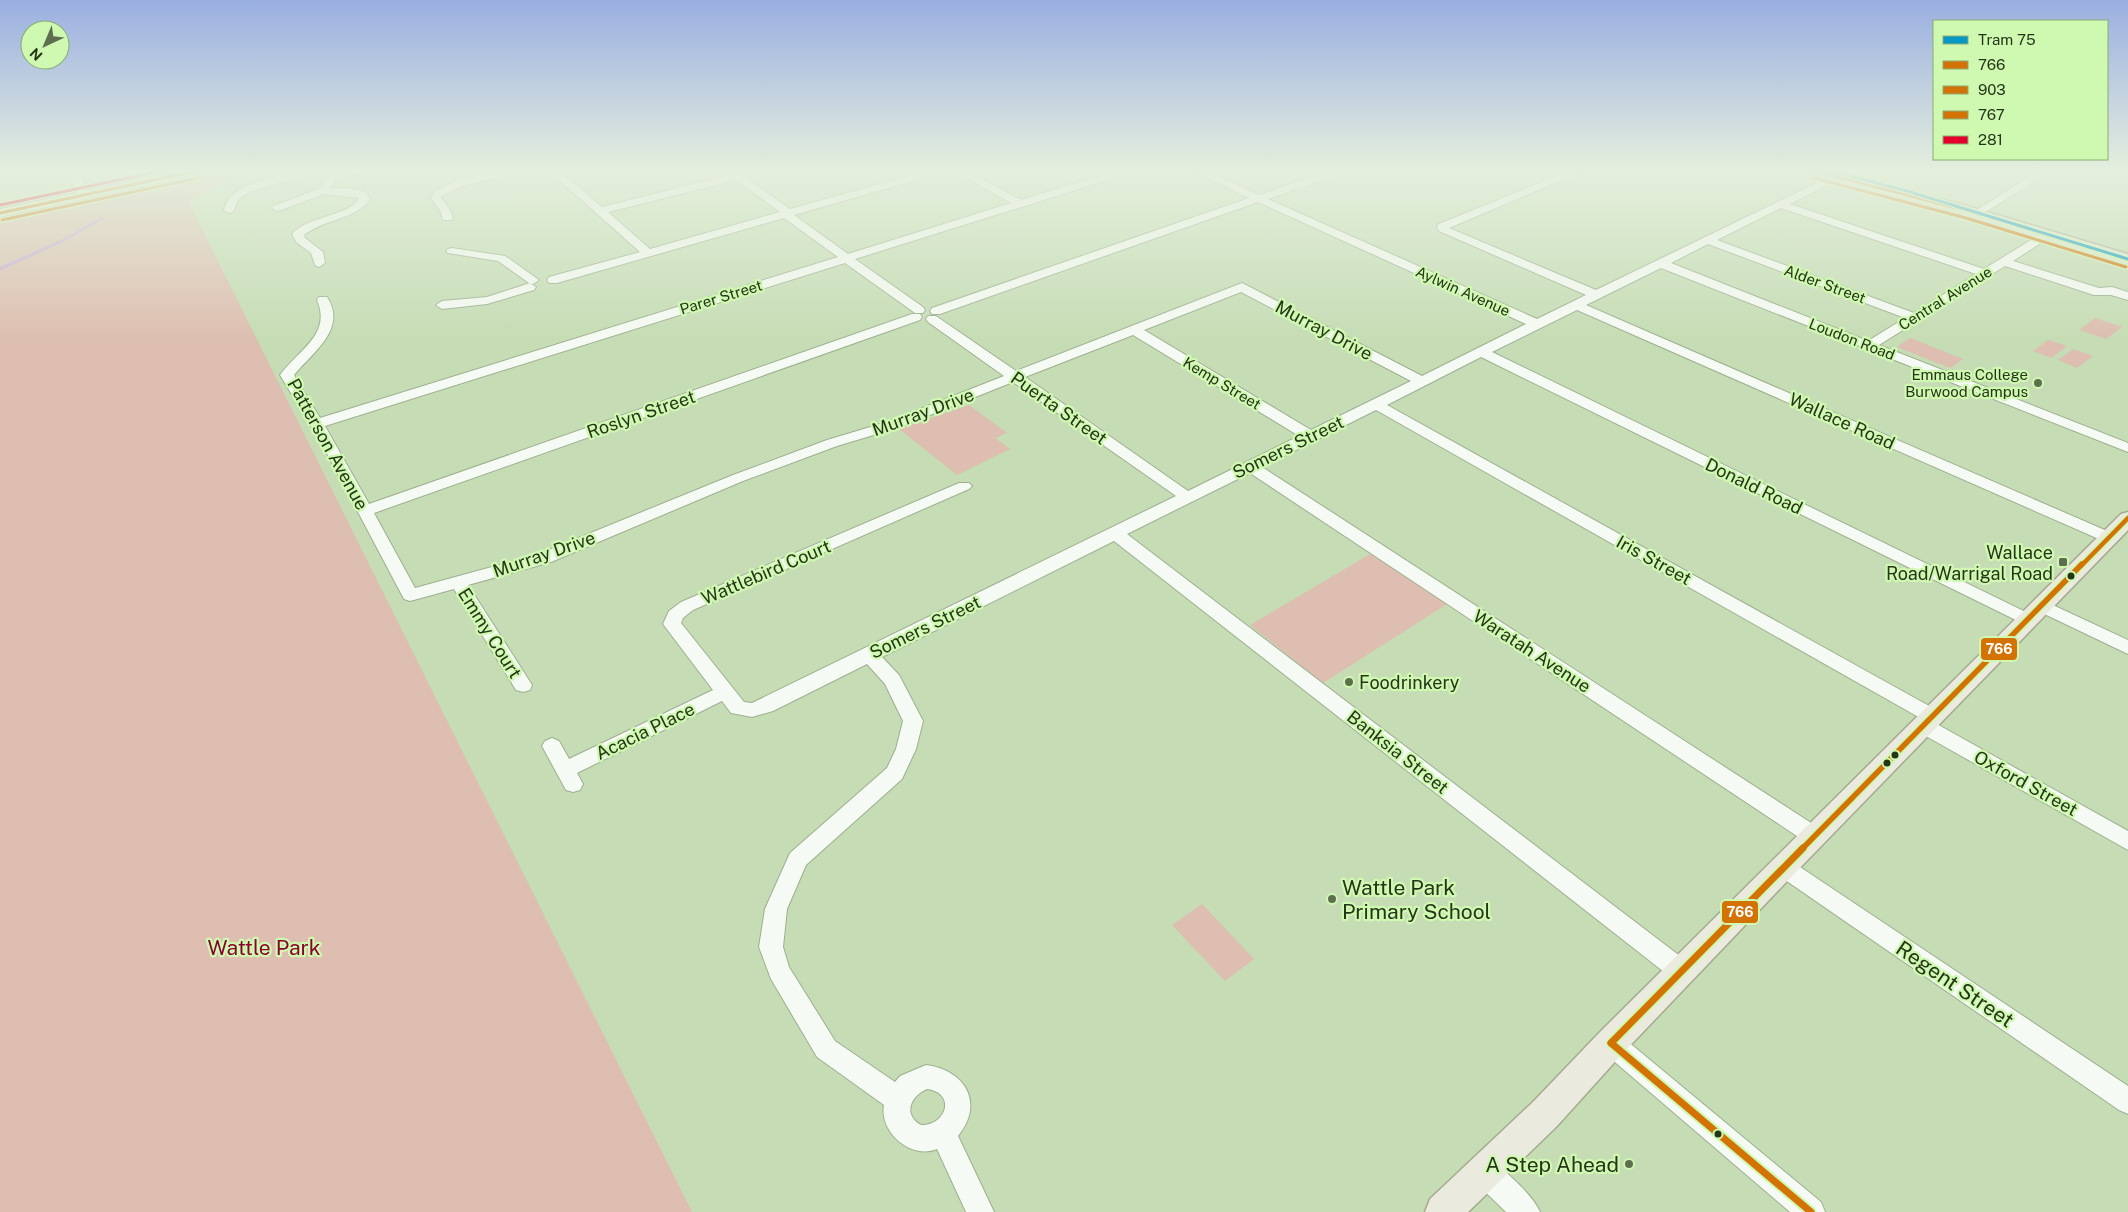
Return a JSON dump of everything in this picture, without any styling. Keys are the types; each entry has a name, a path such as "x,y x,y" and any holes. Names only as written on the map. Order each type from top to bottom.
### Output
{"highway":[{"path":"2032,228 2128,254"},
{"path":"2050,233 2128,260"}],"main road":[{"path":"1443,1212 1545,1114 1611,1043 1783,867 2122,526"}],"street":[{"path":"304,228 298,234 300,240 317,252 319,263"},
{"path":"619,228 648,253"},
{"path":"452,251 501,258 531,283 545,287 551,284 553,280 739,228"},
{"path":"803,228 918,314 922,320 1176,228"},
{"name":"Parer Street","path":"316,424 944,228"},
{"name":"Aylwin Avenue","path":"1323,228 1536,324"},
{"path":"1443,228 1448,232 1596,295"},
{"name":"Somers Street","path":"738,708 752,710 766,706 1732,228"},
{"path":"1850,228 1985,273"},
{"name":"Central Avenue","path":"1870,346 2050,233"},
{"name":"Alder Street","path":"1707,240 1914,318"},
{"path":"2003,261 2098,292 2112,291 2128,296"},
{"name":"Loudon Road","path":"1660,264 2128,448"},
{"path":"442,305 482,302 508,296 531,283"},
{"name":"Murray Drive","path":"410,595 545,558 738,478 832,443 892,425 1242,287 1422,381"},
{"path":"2098,292 2098,295 2104,300 2128,305"},
{"name":"Patterson Avenue","path":"323,300 326,306 328,324 316,343 287,375 366,511 410,595"},
{"name":"Wallace Road","path":"1576,305 2122,526"},
{"name":"Roslyn Street","path":"366,511 918,314"},
{"name":"Puerta Street","path":"934,315 1015,377 1187,497"},
{"name":"Kemp Street","path":"1134,330 1310,436"},
{"name":"Donald Road","path":"1481,352 2035,613 2128,648"},
{"name":"Iris Street","path":"1375,404 1928,721"},
{"name":"Waratah Avenue","path":"1250,466 1814,836"},
{"name":"Wattlebird Court","path":"738,708 672,624 675,615 687,606 964,486"},
{"name":"Banksia Street","path":"1114,533 1681,971"},
{"name":"Emmy Court","path":"458,582 522,685"},
{"path":"869,654 892,680 913,721 906,749 895,773 798,859 776,909 771,947 779,971 826,1049 898,1098"},
{"name":"Acacia Place","path":"552,746 569,777 725,692"},
{"name":"Oxford Street","path":"1928,721 2128,841"},
{"name":"Regent Street","path":"1783,867 2128,1101"},
{"path":"1611,1043 1811,1212"},
{"path":"934,1078 947,1084 957,1097 956,1117 943,1133 924,1139 914,1137 906,1133 896,1117 898,1098 903,1091 917,1080 934,1078"},
{"path":"943,1133 980,1212"},
{"path":"1484,1171 1526,1212"}],"green space":[{"name":"Wattle Park","path":"0,228 201,228 692,1212 0,1212"},
{"path":"2095,318 2122,327 2106,339 2079,330"},
{"path":"1910,338 1963,359 1950,368 1897,347"},
{"path":"2048,340 2067,346 2051,358 2033,351"},
{"path":"2073,349 2093,356 2077,368 2058,360"},
{"path":"969,405 1007,433 995,438 1010,449 957,475 899,429"},
{"path":"1372,553 1447,604 1323,683 1250,625"},
{"path":"1202,904 1254,959 1225,981 1172,925"}],"waterway":[{"path":"0,269 62,241 85,228"}],"tram line":[{"name":"75","path":"2026,228 2128,259"}],"transit line":[{"name":"903","path":"1997,228 2126,267"},
{"name":"766","path":"2022,228 2128,260"},
{"name":"766","path":"1611,1043 2128,518"},
{"name":"766","path":"1611,1043 1811,1212"}],"place":[{"name":"Emmaus College Burwood Campus","path":"2038,383"},
{"name":"Wallace Road/Warrigal Road","path":"2063,562"},
{"name":"Foodrinkery","path":"1349,682"},
{"name":"Wattle Park Primary School","path":"1332,899"},
{"name":"A Step Ahead","path":"1629,1164"}]}
